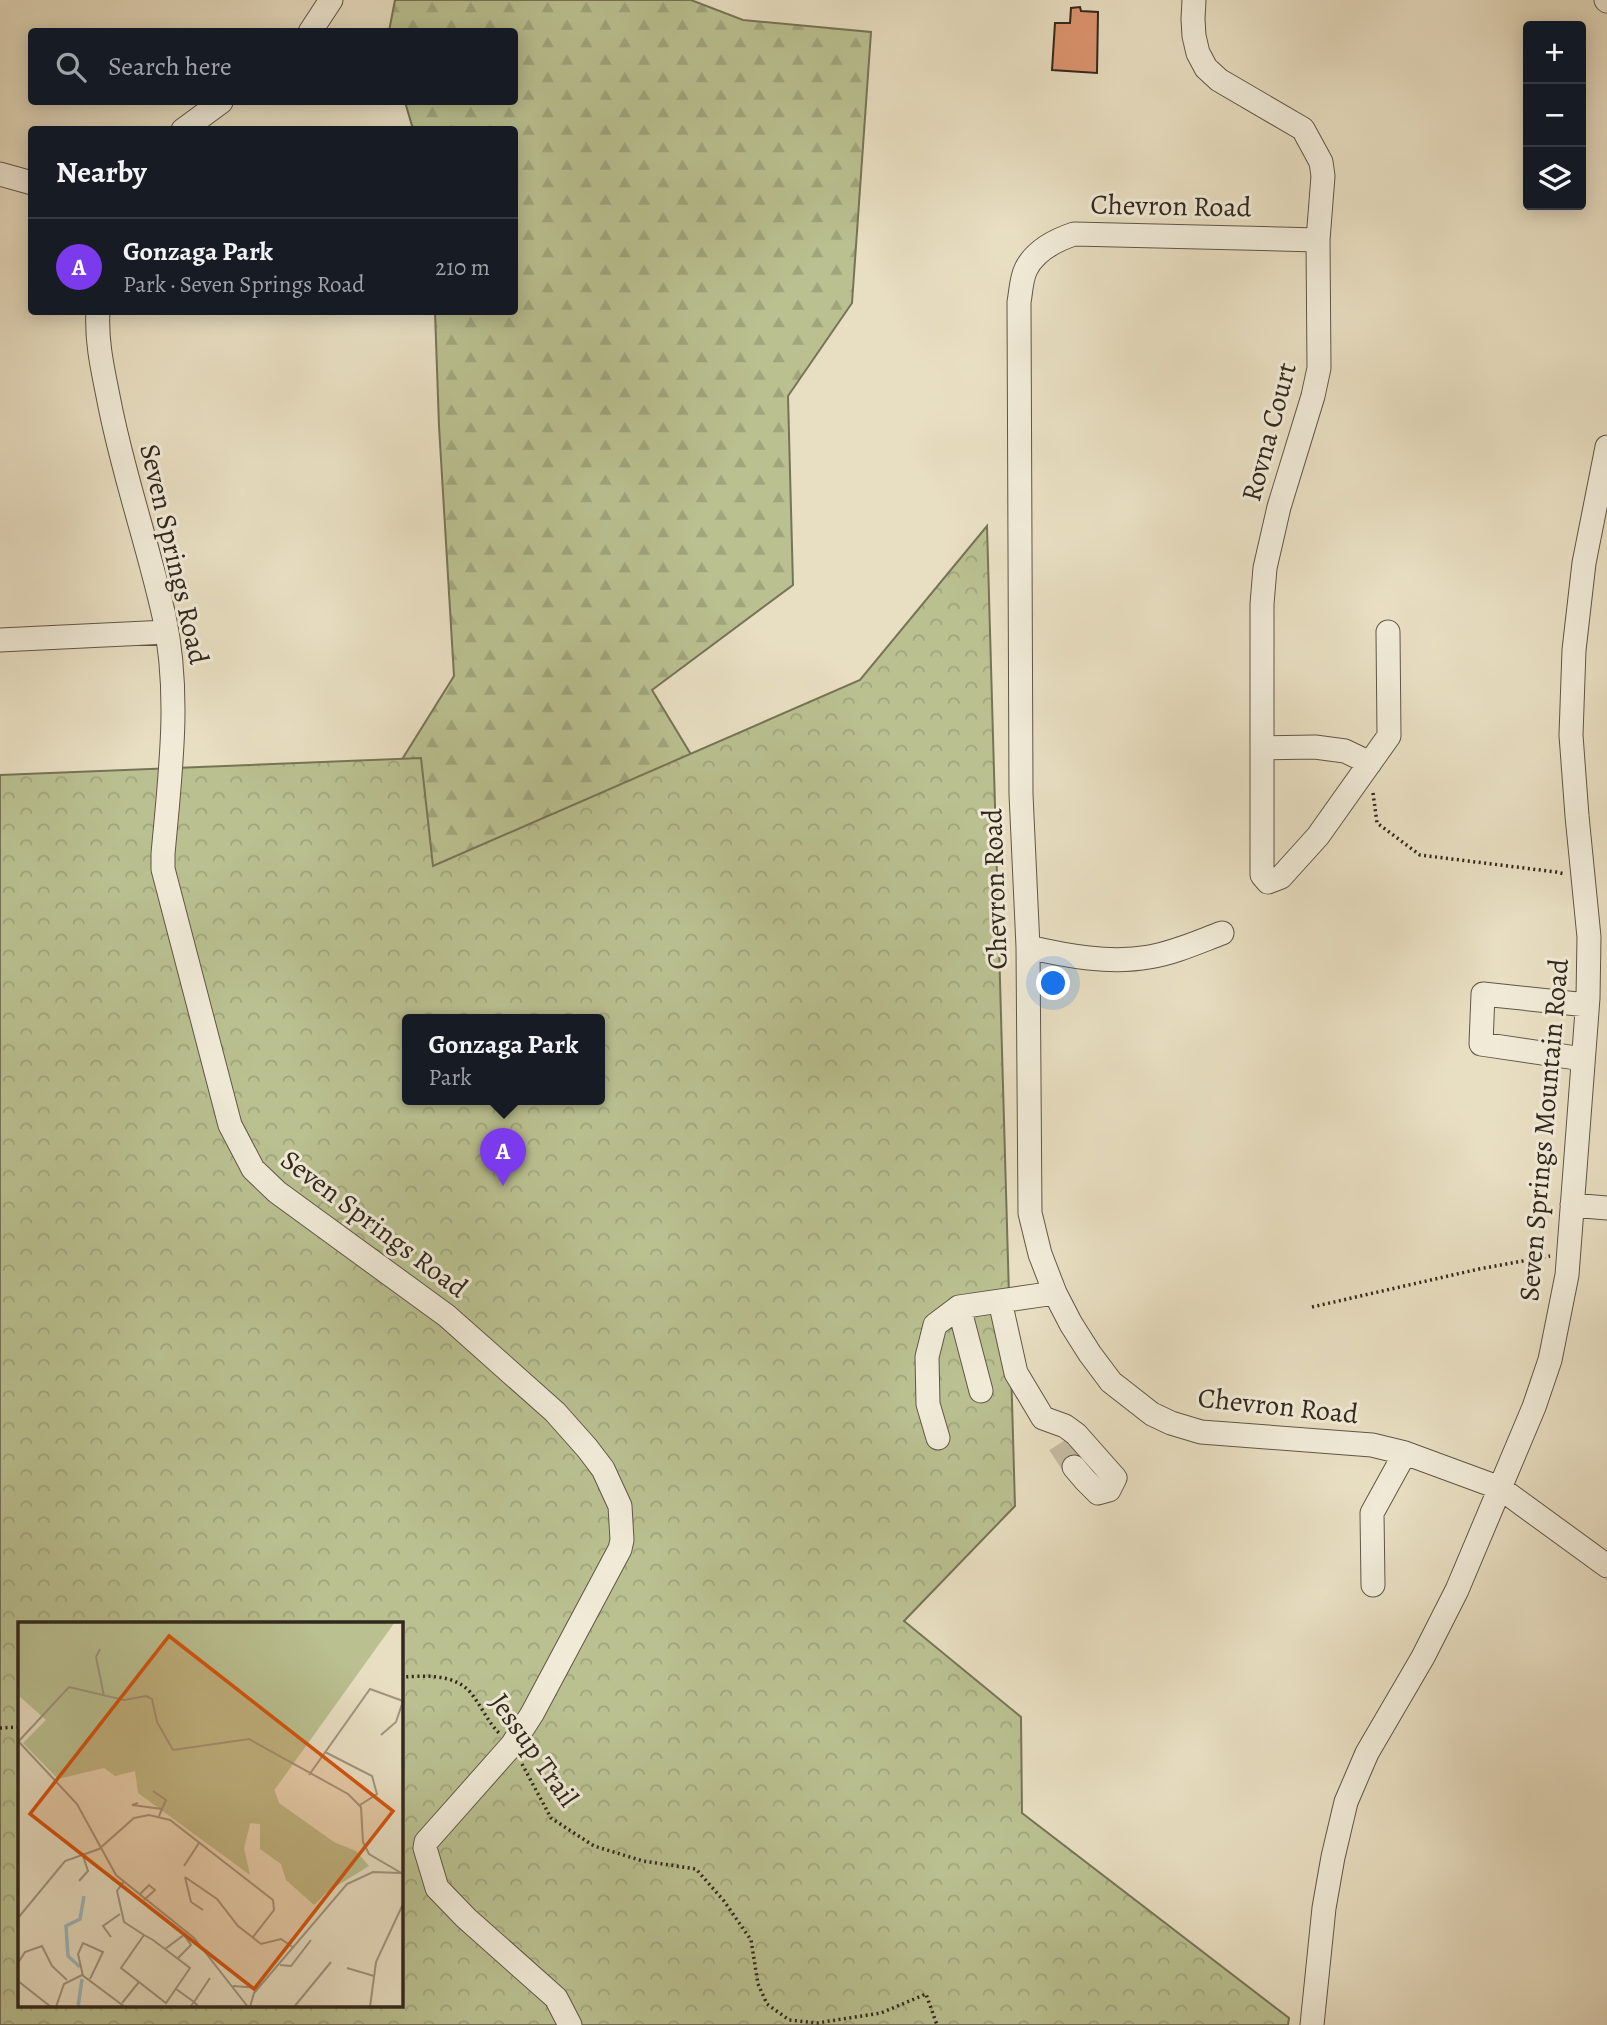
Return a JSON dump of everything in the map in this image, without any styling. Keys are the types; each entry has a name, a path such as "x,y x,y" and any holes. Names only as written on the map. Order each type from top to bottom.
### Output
{"street":[{"path":"313,28 331,0"},
{"name":"Rovna Court","path":"1194,0 1194,36 1198,53 1206,68 1219,80 1303,129 1321,162 1323,176 1318,240 1319,368 1279,507 1265,568 1262,604 1262,875 1268,882 1281,877 1318,836 1370,762"},
{"path":"188,126 216,105"},
{"path":"0,174 28,182"},
{"name":"Chevron Road","path":"1318,240 1074,234 1047,247 1033,259 1025,271 1019,302 1021,767 1028,947 1030,1213 1040,1254 1071,1324 1111,1382 1152,1414 1201,1433 1371,1446 1405,1453 1500,1488 1543,1521 1604,1557"},
{"name":"Seven Springs Road","path":"98,315 97,330 104,380 117,443 164,617 174,687 172,762 163,869 230,1125 253,1169 277,1192 447,1316 555,1412 603,1469 620,1506 620,1549 532,1714 512,1745 426,1842 425,1848 437,1888 466,1918 556,1998 570,2025"},
{"name":"Seven Springs Mountain Road","path":"1312,2025 1324,1908 1346,1802 1367,1753 1423,1657 1457,1590 1534,1407 1550,1360 1567,1275 1587,1005 1589,937 1572,735 1574,650 1584,563 1607,447"},
{"path":"0,640 167,632"},
{"path":"1262,748 1315,747 1345,751 1370,762 1389,736 1388,632"},
{"path":"1028,947 1081,957 1149,957 1222,933"},
{"path":"1583,1059 1481,1044 1483,994 1587,1005"},
{"path":"1572,1205 1607,1208"},
{"path":"938,1438 928,1404 927,1357 934,1325 959,1307 1055,1293"},
{"path":"1000,1301 1016,1374 1059,1444"},
{"path":"959,1307 981,1391"},
{"path":"1043,1418 1065,1426 1076,1434 1115,1478 1109,1490 1098,1493 1074,1466"},
{"path":"1373,1585 1372,1513 1405,1453"}],"path":[{"path":"1370,762 1377,823 1420,855 1556,872 1583,880"},
{"path":"1312,1307 1479,1269 1569,1252"},
{"name":"Jessup Trail","path":"402,1677 431,1676 457,1682 469,1690 492,1726 512,1745 551,1818 594,1846 643,1861 696,1869 724,1901 751,1940 758,1984 767,2004 789,2021 817,2023 881,2013 926,1994 937,2025"},
{"path":"0,1728 18,1727"}],"green space":[{"path":"395,0 691,0 743,20 871,32 852,303 788,396 793,585 652,690 698,766 840,717 402,1622 18,1622 18,2007 0,2025 0,843 363,822 454,676 435,315 518,315 518,126 412,126 406,105 518,105 518,28 390,28"},
{"path":"987,526 1015,1506 904,1621 1021,1717 1022,1813 1289,2018 1288,2025 0,2025 0,775 421,758 433,866 860,680"}],"building":[{"path":"1080,7 1081,11 1098,12 1097,73 1052,70 1055,23 1070,23 1071,8"}],"tunnel":[{"path":"1059,1444 1074,1467"}],"place":[{"name":"Gonzaga Park","path":"503,1186"}]}
